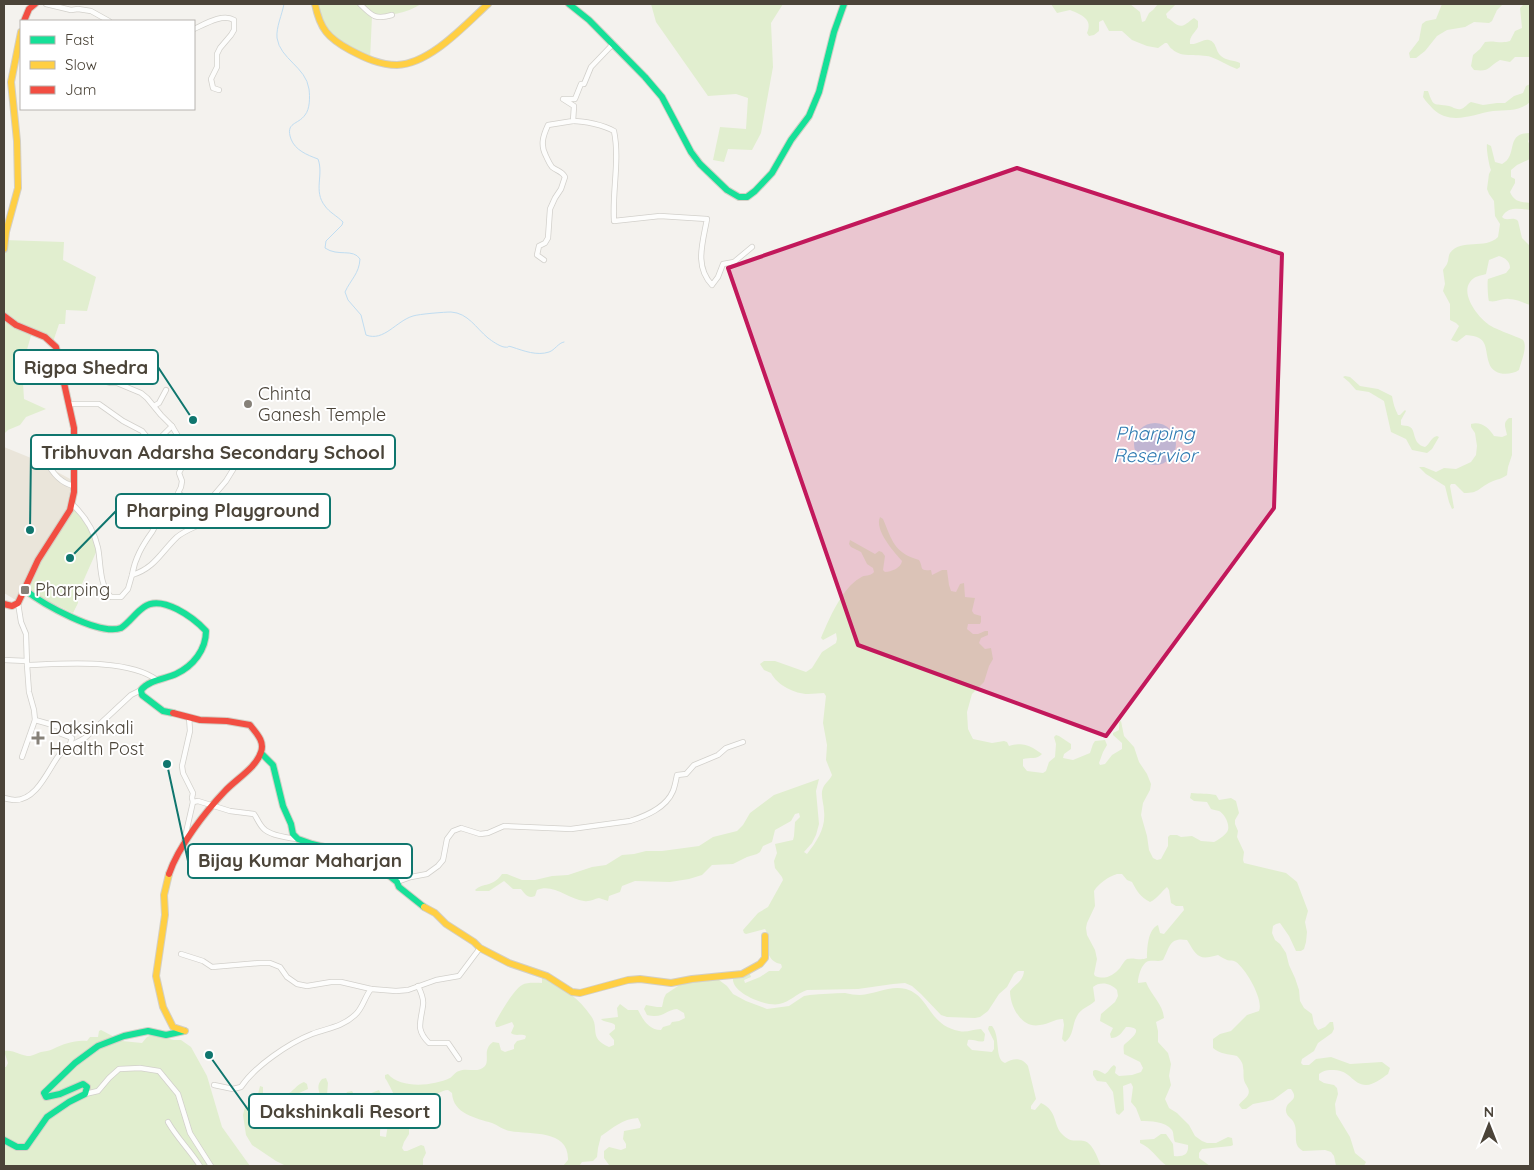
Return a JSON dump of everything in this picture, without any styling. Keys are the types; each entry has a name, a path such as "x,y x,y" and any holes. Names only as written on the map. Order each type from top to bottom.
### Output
{"main road":[{"path":"24,20 29,9 35,4"},
{"path":"315,4 319,23 330,38 370,60 395,64 416,61 426,56 455,34 488,4"},
{"path":"568,4 589,20 624,54 662,97 691,152 700,164 732,194 739,197 747,197 772,173 791,140 809,116 819,92 834,32 844,4"},
{"path":"4,249 6,232 18,188 17,141 11,82 20,37"},
{"path":"4,316 6,320 17,326 46,337 53,342 58,352 74,436 74,486 70,510 38,560 26,590 18,603 12,606 4,604"},
{"path":"4,1140 17,1147 26,1147 46,1117 68,1102 85,1094 87,1087 83,1084 52,1097 46,1097 44,1093 80,1059 100,1045 124,1036 148,1031 166,1035 185,1031 173,1027 162,1007 156,976 165,915 164,895 166,883 182,848 212,806 254,764 261,753 262,746 259,736 250,724 200,720 163,711 142,696 141,690 147,684 178,673 197,658 204,646 206,631 195,620 157,602 149,604 119,630 111,631 86,623 50,607 26,590"},
{"path":"261,753 273,766 283,806 293,834 298,839 360,856 382,870 397,882 398,887 480,948 509,963 547,976 572,992 580,993 628,980 640,979 671,983 742,974 760,964 765,958 765,936"}],"street":[{"path":"46,4 70,10 91,11 107,20"},
{"path":"360,4 372,15 381,18 392,15"},
{"path":"195,29 223,18 234,20 234,30 220,48 217,66 211,79 213,88 219,90"},
{"path":"573,121 574,106 563,99 574,99 581,84 584,84 586,81 591,67 612,44"},
{"path":"544,260 537,255 539,246 545,243 548,238 550,209 565,177 550,164 542,150 542,143 548,125 573,121 607,127 614,131 617,151 613,203 614,220 660,216 707,219 701,249 701,264 705,278 712,285 718,277 723,264 734,262 752,247"},
{"path":"63,382 86,377 117,383 141,393 172,426 179,438 180,443 176,450 182,467 180,473 182,481 178,493 184,497 184,500 162,517 156,525 137,556 128,589 121,597 111,597 104,587 94,533 87,520 72,504"},
{"path":"154,406 159,403 166,390"},
{"path":"69,404 99,404 142,431 152,443 172,426"},
{"path":"46,460 52,473 68,485 74,486"},
{"path":"132,575 143,572 151,566 176,538 201,524 209,501 234,468"},
{"path":"18,603 20,622 26,634 29,692 35,720 22,757"},
{"path":"4,660 27,663 75,663 128,668 142,671 157,680"},
{"path":"70,744 80,742 131,695 141,690"},
{"path":"182,848 189,815 194,802 192,798 193,793 183,774 182,766 190,731 189,717"},
{"path":"4,798 15,800 24,798 32,792 44,780 60,754 70,744 72,738 59,733 60,727 35,720"},
{"path":"397,882 427,874 438,866 443,860 447,839 453,832 461,828 480,834 504,826 571,829 630,821 638,818 656,810 666,801 673,791 677,775 686,774 694,765 718,755 726,748 743,742"},
{"path":"194,802 198,801 230,811 254,814 266,831 298,839"},
{"path":"181,954 203,961 212,967 270,963 280,967 287,977 297,984 307,986 341,982 371,989 396,991 408,990 436,980 459,976 480,948"},
{"path":"418,986 424,1004 420,1020 422,1034 429,1043 448,1044 459,1059"},
{"path":"214,1084 233,1089 241,1087 248,1076 281,1050 310,1035 344,1024 361,1008 364,998 371,989"},
{"path":"85,1094 98,1091 119,1069 140,1068 159,1071 178,1094 190,1133 211,1166"},
{"path":"168,1122 175,1136 193,1155 200,1166"}],"highlighted area":[{"path":"1017,168 1282,254 1274,508 1106,736 858,645 728,268"}],"shaded area":[{"path":"4,447 31,458 74,481 72,504 19,602 4,593"}],"green space":[{"path":"315,4 421,4 403,12 372,16 370,60 324,32"},
{"path":"651,4 783,4 771,23 773,67 761,133 752,150 728,149 724,162 713,160 720,127 746,129 748,98 736,94 708,96 656,22"},
{"path":"1051,4 1130,4 1140,12 1142,22 1145,21 1149,13 1158,4 1176,4 1166,14 1175,24 1181,26 1194,18 1198,21 1198,27 1191,37 1190,44 1205,40 1212,41 1221,56 1240,63 1240,67 1237,69 1206,56 1181,54 1171,49 1167,43 1158,48 1147,46 1132,40 1122,31 1109,31 1103,20 1099,22 1099,31 1089,36 1087,33 1089,24 1085,18 1070,10 1057,13"},
{"path":"1442,4 1503,4 1489,23 1474,22 1465,27 1447,30 1437,36 1425,51 1416,58 1410,58 1409,53 1419,40 1422,24 1436,19"},
{"path":"1524,4 1530,4 1530,57 1515,57 1510,62 1500,60 1486,70 1474,70 1471,66 1473,55 1485,42 1510,41 1515,31 1522,28 1520,8"},
{"path":"1530,84 1530,102 1522,107 1462,118 1447,117 1440,114 1423,97 1424,91 1428,91 1435,104 1461,109 1471,102 1483,105 1505,103 1514,96 1523,93 1526,86"},
{"path":"1530,133 1528,141 1530,159 1511,170 1511,177 1515,179 1515,183 1510,192 1516,200 1530,203 1530,210 1511,210 1502,217 1518,221 1522,238 1530,246 1530,305 1512,299 1489,301 1488,279 1506,273 1510,268 1507,260 1499,256 1489,260 1486,274 1473,278 1468,287 1469,300 1477,313 1487,323 1498,330 1523,340 1524,350 1519,370 1502,374 1491,367 1486,347 1479,338 1466,335 1457,342 1451,340 1459,326 1450,320 1450,304 1443,291 1445,284 1443,270 1448,263 1450,253 1460,246 1487,243 1498,237 1500,224 1495,216 1494,201 1487,189 1491,170 1487,144 1491,146 1495,162 1502,164 1510,155 1514,140 1522,134"},
{"path":"4,240 64,242 63,260 96,277 87,311 66,310 65,324 59,324 53,342 32,332 22,367 24,399 46,409 26,417 20,425 8,430 4,434"},
{"path":"1343,377 1350,377 1360,386 1378,389 1392,396 1398,415 1406,411 1401,420 1401,425 1412,429 1418,443 1425,447 1433,438 1439,437 1432,449 1427,453 1412,450 1406,439 1391,432 1384,401 1369,392 1356,390"},
{"path":"1509,418 1512,418 1512,455 1507,475 1469,493 1464,493 1455,484 1451,484 1454,508 1452,509 1445,486 1426,474 1419,467 1436,472 1444,468 1456,469 1471,462 1476,455 1477,446 1471,424 1481,424 1494,436 1502,437 1507,435 1505,424"},
{"path":"72,504 94,533 97,550 78,593 78,603 73,613 25,590"},
{"path":"880,517 883,519 895,545 904,554 919,560 923,569 931,570 932,575 942,570 947,570 951,591 956,592 960,584 964,583 965,597 975,598 972,611 974,614 981,616 981,622 980,624 968,624 967,629 973,634 988,631 988,635 981,638 979,643 985,649 991,648 993,659 984,682 972,694 967,712 968,729 973,739 992,743 1004,741 1009,746 1023,744 1030,746 1042,754 1036,758 1023,759 1023,766 1027,771 1043,773 1046,771 1049,762 1055,757 1056,744 1054,737 1056,735 1071,744 1071,749 1064,754 1063,758 1073,760 1090,753 1095,741 1105,740 1107,745 1099,763 1100,765 1105,764 1112,755 1122,749 1122,743 1113,735 1113,733 1119,730 1119,722 1121,721 1124,736 1134,747 1139,762 1151,784 1143,803 1141,815 1149,850 1153,858 1157,860 1161,859 1168,846 1168,837 1170,835 1192,836 1201,841 1214,842 1227,832 1228,824 1223,815 1219,811 1211,809 1207,802 1194,801 1190,798 1191,793 1213,794 1219,800 1231,798 1236,801 1239,813 1235,824 1238,831 1237,837 1244,852 1244,863 1286,873 1297,882 1308,911 1305,922 1306,942 1304,949 1301,951 1296,951 1280,923 1273,926 1272,933 1275,940 1286,953 1299,990 1300,1001 1304,1008 1312,1014 1314,1024 1318,1030 1333,1022 1334,1029 1332,1033 1318,1043 1314,1051 1302,1059 1301,1063 1309,1065 1316,1059 1331,1057 1350,1064 1382,1062 1390,1068 1388,1074 1369,1085 1358,1083 1344,1072 1326,1070 1319,1074 1319,1080 1334,1085 1337,1088 1336,1114 1350,1137 1355,1153 1366,1162 1364,1166 1336,1166 1331,1152 1325,1150 1303,1151 1297,1146 1294,1123 1286,1111 1287,1106 1294,1098 1291,1089 1288,1089 1273,1100 1253,1104 1246,1109 1242,1109 1239,1105 1249,1091 1244,1080 1242,1063 1237,1056 1221,1053 1213,1048 1213,1039 1220,1034 1231,1031 1247,1015 1259,1011 1260,1006 1257,993 1249,978 1236,962 1226,960 1218,955 1199,956 1187,940 1181,939 1173,942 1163,960 1144,964 1138,983 1146,982 1163,1013 1164,1018 1156,1022 1158,1042 1168,1053 1171,1064 1169,1076 1171,1085 1165,1099 1169,1108 1189,1125 1195,1136 1202,1141 1216,1143 1228,1137 1232,1138 1233,1145 1231,1146 1202,1149 1199,1153 1199,1158 1210,1166 1167,1166 1140,1143 1140,1140 1154,1139 1161,1134 1166,1134 1173,1144 1174,1156 1185,1155 1188,1151 1188,1145 1175,1142 1172,1130 1169,1127 1157,1122 1141,1121 1136,1108 1131,1102 1133,1087 1131,1083 1123,1086 1124,1110 1119,1115 1116,1113 1113,1092 1106,1082 1097,1081 1093,1075 1093,1071 1096,1070 1105,1074 1114,1065 1116,1067 1115,1073 1119,1076 1141,1072 1143,1068 1140,1062 1124,1054 1124,1045 1134,1035 1136,1029 1126,1027 1118,1036 1111,1038 1110,1034 1113,1028 1100,1021 1101,1014 1115,1002 1118,996 1117,990 1109,984 1102,983 1093,987 1095,1001 1079,1013 1075,1019 1070,1037 1065,1042 1062,1039 1063,1019 1034,1025 1028,1024 1018,1016 1012,1004 1010,991 1020,980 1024,971 1018,971 1014,974 1007,987 999,994 988,1011 975,1018 941,1015 912,986 905,983 858,989 807,990 779,1004 759,1001 744,994 734,984 733,978 750,974 751,977 744,980 745,983 769,971 779,971 782,967 781,964 772,960 768,952 765,929 746,934 743,930 758,913 768,907 783,880 775,868 774,861 777,853 775,844 793,840 795,822 800,817 799,813 795,814 791,821 775,830 772,842 763,846 757,854 733,864 712,865 702,875 689,879 670,882 635,881 622,886 620,892 609,896 608,901 599,898 590,901 578,900 549,888 537,890 535,896 530,897 521,889 513,889 504,881 489,891 475,890 495,881 502,874 522,880 535,880 568,875 592,867 606,865 622,855 699,846 713,837 737,831 750,813 774,795 819,779 816,791 819,824 812,843 804,852 807,854 817,839 824,823 822,791 832,775 826,760 827,745 823,723 826,696 824,693 803,694 787,688 777,681 771,673 764,670 760,664 764,661 775,661 806,672 812,668 822,652 836,643 836,633 823,640 821,638 837,605 853,583 874,572 873,568 867,564 861,552 851,547 849,544 850,540 875,554 879,551 882,552 885,556 883,570 885,572 900,566 902,561 882,534 879,522","holes":["1117,874 1122,874 1127,880 1132,882 1141,896 1150,902 1167,887 1171,903 1176,906 1183,906 1184,910 1164,934 1160,933 1158,925 1152,930 1147,949 1147,958 1127,959 1112,975 1099,977 1094,974 1097,959 1086,928 1095,906 1094,891 1098,885 1107,879"]},
{"path":"542,977 547,978 571,994 581,1004 593,1020 596,1036 603,1044 609,1047 614,1045 614,1040 609,1034 615,1029 615,1025 601,1019 618,1017 617,1008 620,1004 628,1010 638,1010 647,1024 657,1030 661,1030 672,1022 685,1018 684,1013 677,1009 653,1016 647,1015 644,1009 646,1005 662,1007 666,994 684,983 713,979 719,980 733,994 767,1009 789,1006 804,996 810,995 845,993 860,995 894,988 906,989 920,998 935,1017 949,1028 962,1031 981,1029 985,1034 984,1041 968,1040 967,1045 972,1050 992,1052 994,1041 988,1029 989,1026 992,1026 995,1031 998,1052 1002,1061 1005,1063 1014,1059 1020,1060 1028,1066 1036,1099 1031,1109 1035,1110 1041,1103 1046,1106 1053,1114 1062,1134 1071,1140 1087,1142 1095,1152 1101,1166 609,1165 604,1158 604,1151 609,1147 621,1150 626,1148 623,1139 624,1131 640,1128 641,1125 638,1118 622,1122 601,1136 597,1157 593,1161 582,1162 579,1166 563,1166 568,1160 567,1150 556,1138 547,1135 507,1130 466,1114 456,1106 452,1093 448,1090 417,1107 405,1107 399,1102 385,1075 388,1074 394,1079 409,1084 435,1083 450,1078 456,1072 479,1070 485,1066 488,1048 493,1042 499,1043 501,1050 505,1052 514,1049 517,1041 525,1039 526,1036 511,1033 514,1026 512,1022 498,1027 496,1027 495,1023 507,1002 519,987 526,983 542,983"},
{"path":"101,1030 122,1041 142,1043 147,1037 152,1035 181,1040 191,1047 207,1076 222,1127 250,1166 4,1166 4,1067 8,1063 4,1051 30,1056 69,1043 87,1041 90,1037 98,1037"},
{"path":"326,1078 328,1083 327,1095 339,1098 352,1091 358,1101 364,1103 369,1094 379,1090 381,1094 375,1103 372,1113 373,1120 380,1126 380,1136 386,1137 388,1124 391,1120 398,1126 404,1125 409,1129 409,1134 402,1148 404,1151 407,1151 421,1145 424,1146 426,1153 423,1159 423,1166 286,1166 252,1145 246,1135 243,1115 245,1107 257,1098 260,1086 263,1087 263,1093 266,1095 282,1095 289,1093 304,1082 307,1084 308,1089 297,1094 296,1098 315,1098 320,1095 319,1083 322,1079"}],"water":[{"name":"Pharping Reservior","path":"1155,423 1170,429 1176,444 1170,459 1155,465 1140,459 1134,444 1140,429"}],"waterway":[{"path":"284,4 278,25 277,38 283,52 307,81 310,96 307,112 290,129 291,139 298,149 318,159 320,165 320,195 325,206 343,222 326,241 325,248 330,251 353,254 360,259 356,273 345,292 348,300 361,315 366,335 379,336 413,316 451,312 467,318 488,338 504,347 510,346 535,353 544,353 551,351 564,342"}],"traffic: fast":[{"path":"569,4 589,20 645,77 662,97 691,152 700,164 727,190 739,197 747,197 772,173 791,140 809,116 819,92 834,32 844,4"},
{"path":"25,590 57,610 99,627 121,628 144,607 160,603 177,609 194,620 206,631 204,645 197,657 182,671 153,682 141,690 142,695 163,711 173,713"},
{"path":"261,753 273,765 283,806 293,834 298,839 360,856 382,870 397,882 399,887 424,907"},
{"path":"4,1140 17,1147 26,1147 47,1117 85,1094 87,1087 83,1084 60,1094 46,1097 44,1093 75,1063 98,1046 124,1036 148,1031 166,1035 184,1031"}],"traffic: slow":[{"path":"315,4 322,26 336,41 367,58 385,64 397,65 409,63 434,51 488,4"},
{"path":"4,249 6,232 18,188 17,141 11,82 20,37"},
{"path":"169,874 164,895 165,915 156,976 163,1007 173,1027 185,1031"},
{"path":"424,907 435,913 446,924 480,948 509,963 547,976 572,992 580,993 628,980 640,979 671,983 742,974 760,964 765,958 765,936"}],"traffic: jam":[{"path":"24,20 29,9 35,4"},
{"path":"4,316 16,325 45,337 56,347 74,428 74,492 70,510 38,560 18,603 12,606 4,604"},
{"path":"169,874 185,841 201,819 225,791 255,763 262,748 259,737 250,725 227,721 200,720 173,713"}],"place":[{"name":"Chinta Ganesh Temple","path":"248,404"},
{"name":"Rigpa Shedra","path":"193,420"},
{"name":"Tribhuvan Adarsha Secondary School","path":"30,530"},
{"name":"Pharping Playground","path":"70,558"},
{"name":"Pharping","path":"25,590"},
{"name":"Daksinkali Health Post","path":"38,738"},
{"name":"Bijay Kumar Maharjan","path":"167,764"},
{"name":"Dakshinkali Resort","path":"209,1055"}]}
